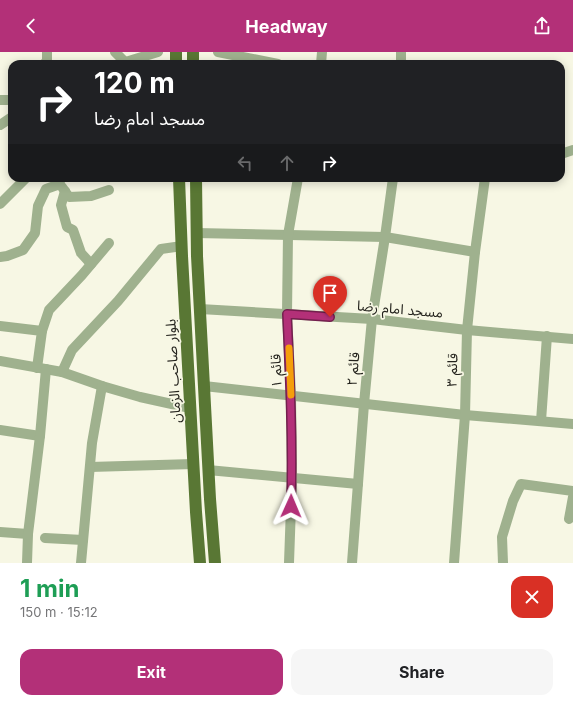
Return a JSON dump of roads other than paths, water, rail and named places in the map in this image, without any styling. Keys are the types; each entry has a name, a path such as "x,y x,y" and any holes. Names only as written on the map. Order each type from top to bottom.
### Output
{"main road":[{"name":"بلوار صاحب الزمان","path":"179,182 193,464 200,563"},
{"path":"196,182 197,256 214,563"},
{"path":"190,408 205,408"}],"street":[{"path":"133,60 158,52"},
{"path":"218,52 258,60"},
{"path":"0,204 22,182"},
{"name":"قائم ۱","path":"289,563 292,478 291,395 287,314 288,235 297,182"},
{"name":"قائم ۲","path":"352,563 372,319 392,182"},
{"name":"قائم ۳","path":"454,563 465,415 467,330 484,182"},
{"path":"61,184 69,197 91,196 109,190"},
{"path":"0,257 23,250 35,233 38,206 46,189 61,184"},
{"path":"61,184 61,205 67,227 73,230 81,253 91,264"},
{"path":"196,233 385,237 475,252"},
{"path":"27,563 28,534 40,436 42,331 49,310 109,243"},
{"path":"62,372 72,350 118,301 160,249 182,246"},
{"name":"مسجد امام رضا","path":"200,309 372,319 467,330 573,339"},
{"path":"0,326 42,331"},
{"path":"541,421 547,336"},
{"path":"0,361 62,372 140,397 190,408"},
{"path":"81,563 92,444 102,386"},
{"path":"204,386 465,415 573,424"},
{"path":"0,430 40,436"},
{"path":"90,468 193,464"},
{"path":"208,470 358,484"},
{"path":"503,563 502,537 513,501 521,484 573,491"},
{"path":"569,519 573,497"},
{"path":"0,532 28,534"},
{"path":"45,538 83,540"}]}
